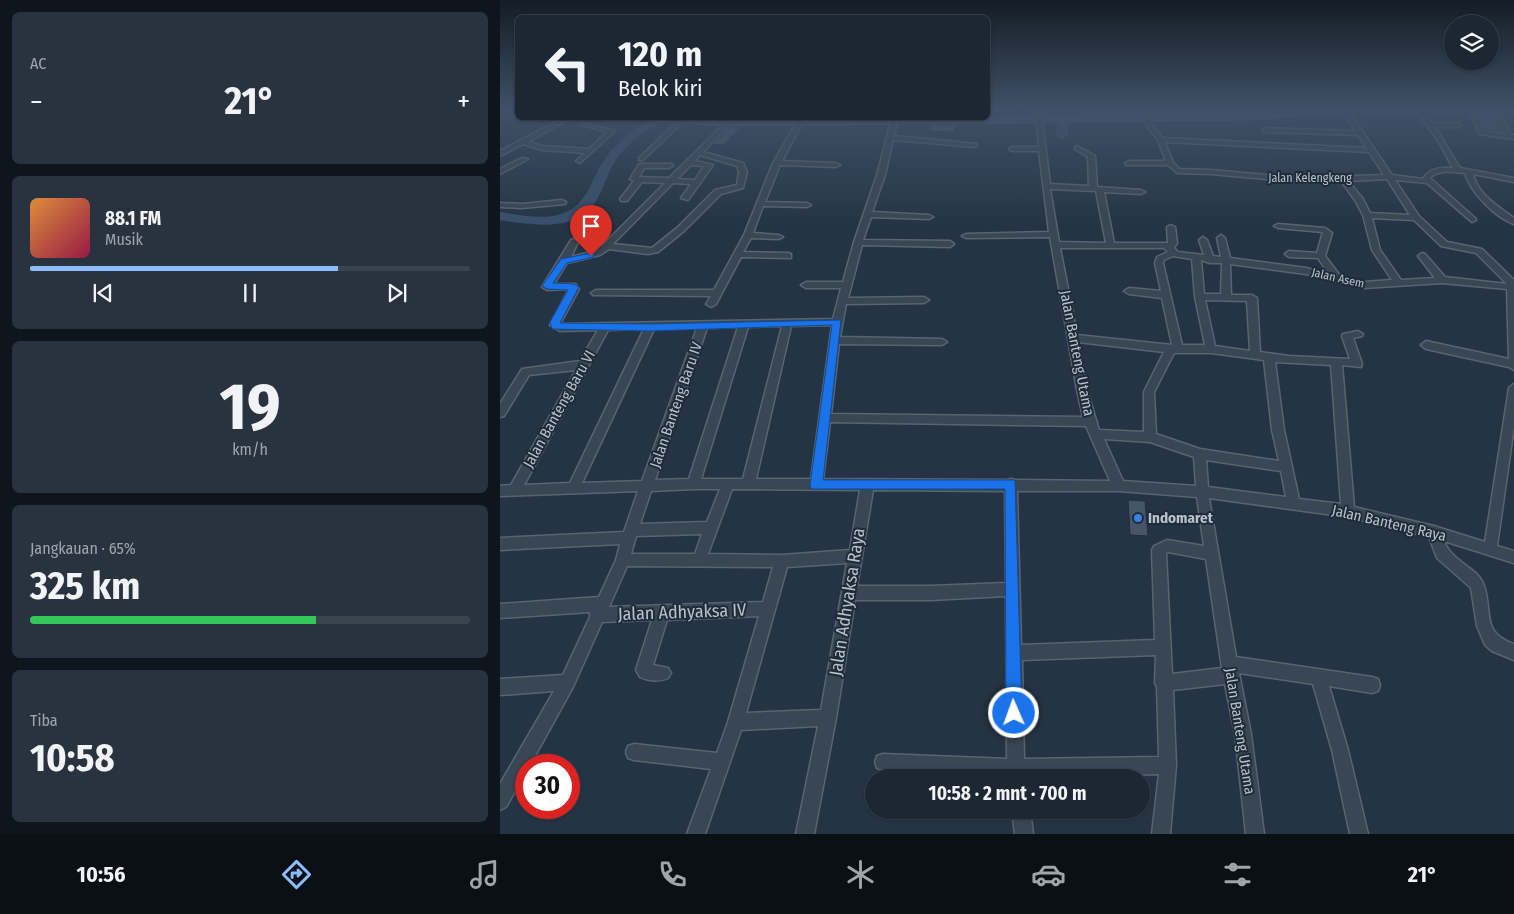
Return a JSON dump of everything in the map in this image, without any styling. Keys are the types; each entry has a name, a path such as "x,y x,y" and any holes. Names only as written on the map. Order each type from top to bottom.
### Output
{"street":[{"path":"556,149 589,151"},
{"path":"580,161 591,149"},
{"path":"652,149 641,159 658,160"},
{"path":"564,261 597,253 607,246 688,162 704,149"},
{"path":"711,304 748,235 777,163 785,149"},
{"path":"816,485 837,322 858,242 888,149"},
{"path":"1012,149 1041,149"},
{"name":"Jalan Banteng Utama","path":"1041,149 1072,338 1090,422 1119,486"},
{"path":"1079,149 1092,156 1097,189 1110,244"},
{"path":"1129,163 1170,163 1164,149"},
{"path":"1347,149 1369,150 1416,218 1444,244 1479,251 1511,282 1513,288 1514,365 1426,345"},
{"path":"1445,149 1458,171"},
{"path":"607,246 648,252 655,250 681,229 718,192 740,186 743,172 740,165 700,153"},
{"path":"500,172 524,159"},
{"path":"685,198 709,165 688,162"},
{"path":"777,163 836,165"},
{"name":"Jalan Kelengkeng","path":"1170,163 1173,169 1180,171 1299,180 1388,177 1424,181 1427,179"},
{"path":"668,166 640,167 634,179 697,182"},
{"path":"1472,220 1427,179 1427,176 1434,172 1458,171 1514,180"},
{"path":"1470,173 1470,180 1478,190 1514,222"},
{"path":"1343,179 1359,199 1367,215 1376,250 1399,284"},
{"path":"624,199 639,180"},
{"path":"1046,186 1140,192"},
{"path":"500,205 562,202"},
{"path":"761,204 806,205"},
{"path":"868,214 930,217"},
{"path":"1367,215 1416,218"},
{"path":"1278,226 1325,230 1328,233 1321,256"},
{"path":"1150,437 1149,392 1174,348 1160,259 1172,245 1171,227"},
{"path":"748,235 779,237"},
{"name":"Jalan Asem","path":"966,236 1055,240 1169,250 1196,258 1306,271 1353,284 1374,286 1442,280 1513,288"},
{"path":"1221,238 1226,261 1226,298"},
{"path":"1203,240 1210,260"},
{"path":"574,242 547,287 572,286 574,289 555,325 560,328 650,328 837,322"},
{"path":"858,242 950,244"},
{"path":"738,254 788,256"},
{"path":"1289,254 1321,256 1340,279"},
{"path":"1422,256 1442,280"},
{"path":"1196,258 1200,297 1210,349"},
{"path":"806,285 848,285"},
{"path":"1129,291 1166,295"},
{"path":"596,293 716,293"},
{"path":"1200,297 1252,298 1255,356"},
{"path":"844,300 924,300"},
{"path":"748,485 787,324"},
{"name":"Jalan Banteng Baru IV","path":"500,800 568,682 599,609 623,560 630,534 703,325"},
{"path":"693,484 744,325"},
{"name":"Jalan Banteng Baru VI","path":"515,490 604,328"},
{"path":"573,489 650,328"},
{"path":"1072,338 1174,348 1210,349 1289,360 1336,361 1357,364 1347,336 1358,334"},
{"path":"836,340 942,342"},
{"path":"1269,358 1278,430 1294,505"},
{"path":"1336,361 1348,511"},
{"path":"500,413 526,372 582,365"},
{"path":"1490,550 1514,388"},
{"path":"824,418 1090,422"},
{"path":"1095,434 1150,437 1200,454 1286,467"},
{"name":"Jalan Banteng Utama","path":"1200,454 1202,492 1230,670 1243,734 1255,834"},
{"path":"500,491 649,484 866,486 1011,484 1119,486 1202,492"},
{"path":"699,560 728,484"},
{"path":"1011,484 1016,769"},
{"name":"Jalan Adhyaksa Raya","path":"805,834 850,593 866,486"},
{"name":"Jalan Banteng Raya","path":"1202,492 1348,511 1434,532 1514,557"},
{"path":"500,544 712,528"},
{"path":"1434,532 1442,554 1476,586 1484,626 1490,640 1497,646 1514,652"},
{"path":"1161,834 1168,765 1161,647 1159,550 1167,546 1212,554"},
{"path":"623,560 782,561 855,556"},
{"path":"696,834 736,722 782,561"},
{"path":"850,593 931,593 1013,589"},
{"name":"Jalan Adhyaksa IV","path":"500,611 599,609 662,613 768,609"},
{"path":"662,613 644,670 645,672 663,673"},
{"path":"1014,653 1161,647"},
{"path":"1163,683 1230,670 1372,685"},
{"path":"1319,678 1340,750 1359,834"},
{"path":"500,688 568,682"},
{"path":"736,722 828,718"},
{"path":"634,752 722,762"},
{"path":"883,762 968,769"},
{"path":"1092,769 1168,765"},
{"path":"1022,819 1024,834"}],"building":[{"name":"Indomaret","path":"1128,500 1145,501 1148,536 1130,535"}],"waterway":[{"path":"500,216 533,220 555,220 576,213 588,204 605,167 619,149"}],"place":[{"name":"Indomaret","path":"1138,518"}],"route":[{"path":"591,256 564,261 547,286 548,288 574,287 555,322 556,327 650,328 837,322 816,485 1011,484 1014,713"}]}
